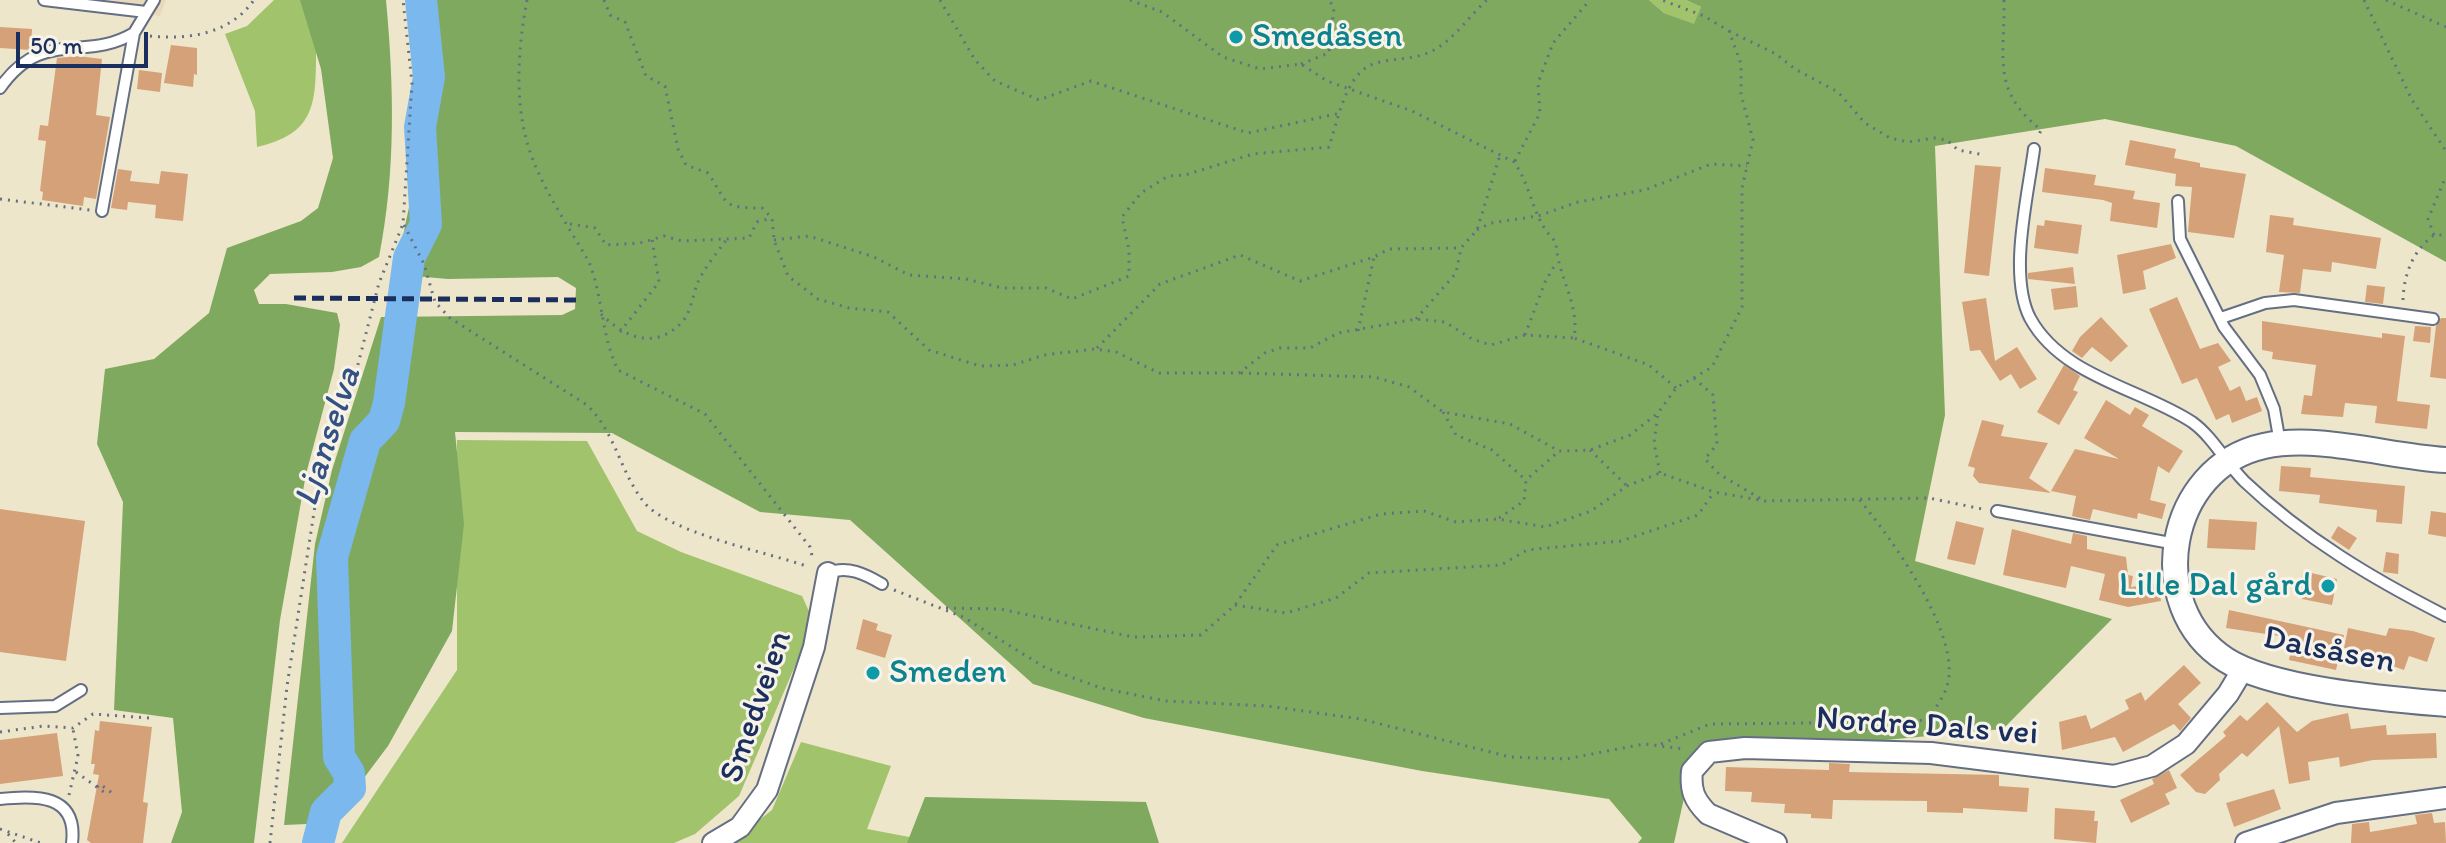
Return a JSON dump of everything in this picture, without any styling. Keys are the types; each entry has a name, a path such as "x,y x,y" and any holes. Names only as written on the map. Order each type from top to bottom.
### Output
{"street":[{"name":"Dalsåsen","path":"2446,460 2280,443 2251,449 2227,462 2193,495 2183,511 2176,544 2175,571 2181,605 2212,649 2243,669 2330,690 2446,704"},
{"name":"Smedveien","path":"713,843 740,827 767,790 814,647 828,573"},
{"name":"Nordre Dals vei","path":"1709,752 1745,748 1931,753 2114,776 2152,766 2186,744 2228,694 2243,669"},
{"path":"1709,752 1692,771 1693,795 1700,806 1708,814 1776,843"},
{"path":"2246,843 2336,813 2446,798"}],"lane":[{"path":"44,0 146,12"},
{"path":"102,211 134,33 154,0"},
{"path":"0,87 18,67 44,51 115,44 134,33"},
{"path":"2034,149 2020,269 2021,290 2031,318 2070,359 2194,424 2227,462 2278,510 2334,552 2378,581 2446,616"},
{"path":"2178,201 2180,239 2233,342 2260,375 2274,409 2280,443"},
{"path":"2221,318 2265,303 2294,300 2433,319"},
{"path":"1997,511 2176,544"},
{"path":"828,573 836,570 855,572 882,584"},
{"path":"0,708 55,706 81,690"},
{"path":"0,799 34,796 58,803 71,820 72,843"}],"path":[{"path":"134,33 186,36 218,30 245,13 254,0"},
{"path":"270,843 284,714 319,480 347,407 379,283 403,224 412,83 403,0"},
{"path":"403,224 419,255 435,302 450,318 587,405 600,417 634,487 654,512 694,531 816,569 810,547 705,414 618,370 599,312 597,282 536,167 525,129 519,66 527,0"},
{"path":"604,0 610,15 625,22 638,48 646,76 665,86 678,149 686,165 708,173 719,196 735,208 762,208 772,218 774,240 788,276 818,299 849,308 888,312 929,350 980,366 1013,365 1044,355 1095,349 1116,352 1159,373 1374,377 1409,387 1443,412 1456,435 1492,450 1526,480"},
{"path":"940,0 975,60 995,81 1039,100 1091,81 1248,133 1341,113"},
{"path":"1130,0 1162,12 1223,57 1260,69 1301,64 1329,53 1334,8 1329,0"},
{"path":"774,240 809,236 874,257 909,275 966,279 1002,288 1046,288 1072,299 1129,276 1129,250 1122,217 1141,193 1168,176 1185,175 1253,154 1329,147 1349,90 1371,65 1404,61 1447,42 1462,22 1487,0"},
{"path":"1514,162 1540,113 1538,83 1553,43 1590,0"},
{"path":"1662,0 1704,16 1776,54 1795,69 1838,92 1865,123 1890,138 1908,142 1934,138 1947,140 1958,150 1984,155"},
{"path":"2004,0 2005,89 2018,112 2041,130 2034,149"},
{"path":"2364,0 2412,100 2446,151"},
{"path":"2386,0 2446,27"},
{"path":"1443,412 1510,424 1559,451 1590,450 1630,435 1658,413 1676,388 1712,367 1742,307 1742,188 1753,140 1741,94 1741,64 1729,31"},
{"path":"1301,64 1349,90 1412,111 1514,162 1525,177 1541,228 1556,242 1556,263 1577,320 1574,338"},
{"path":"1477,230 1500,154"},
{"path":"1416,319 1456,273 1461,248 1477,230 1491,223 1538,216 1578,202 1645,190 1711,164 1747,167"},
{"path":"2434,235 2428,219 2446,176"},
{"path":"0,199 102,211"},
{"path":"568,223 595,228 606,245 664,236 682,241 749,238 757,222 772,218"},
{"path":"2403,315 2403,281 2418,247 2434,235 2446,235"},
{"path":"620,332 659,282 652,239"},
{"path":"599,312 620,332 639,338 659,336 684,321 699,281 726,240"},
{"path":"1095,349 1160,284 1240,255 1300,281 1374,257 1389,249 1461,248"},
{"path":"1358,331 1374,257"},
{"path":"1525,335 1545,282 1556,263"},
{"path":"1239,373 1265,353 1280,348 1310,348 1338,333 1416,319 1445,322 1472,339 1491,345 1525,335 1574,338 1649,365 1676,388"},
{"path":"1694,378 1713,395 1717,444 1705,459 1719,474 1765,501"},
{"path":"1658,413 1654,443 1660,473"},
{"path":"1590,450 1627,486"},
{"path":"1497,519 1524,501 1526,480 1559,451"},
{"path":"946,608 1000,609 1133,637 1201,635 1235,605 1277,545 1381,514 1424,511 1456,522 1497,519 1545,527 1591,511 1627,486 1660,473 1714,492 1765,501 1929,498 1997,511"},
{"path":"1235,605 1286,613 1336,598 1369,573 1501,565 1527,550 1621,541 1698,515 1714,492"},
{"path":"1660,745 1710,724 1811,723 1863,730 1929,719 1948,685 1946,648 1931,606 1890,536 1858,498"},
{"path":"882,584 946,608 1046,668 1101,688 1166,701 1267,706 1361,719 1510,757 1566,759 1644,744 1709,752"},
{"path":"55,706 63,726"},
{"path":"0,732 63,726 73,728 93,714 149,718"},
{"path":"68,797 76,772 78,741 73,728"},
{"path":"76,772 110,794"},
{"path":"2,828 16,843"},
{"path":"2,828 41,843"}],"shaded area":[{"path":"53,0 166,0 160,16"}],"green space":[{"path":"274,0 310,0 316,27 315,89 308,116 300,126 276,141 257,147 255,111 225,34 247,26"},
{"path":"300,0 386,0 392,128 385,225 379,257 361,267 332,272 270,274 254,290 259,304 286,304 337,313 340,325 334,369 306,474 280,620 254,843 171,843 182,812 173,718 114,710 123,502 97,444 105,369 154,359 209,313 227,248 301,221 318,208 333,158 321,69"},
{"path":"413,0 1649,0 1664,13 1694,24 1701,7 1686,0 2446,0 2446,262 2236,146 2105,119 1935,146 1945,415 1915,561 2112,619 2003,729 1693,758 1674,843 1638,843 1642,838 1609,799 1422,771 1144,718 1033,684 850,520 760,512 612,433 455,432 464,524 452,631 388,746 330,823 284,825 315,544 332,470 381,317 562,315 575,309 576,288 558,277 448,279 402,275 401,251 414,178 417,133"},
{"path":"1649,0 1686,0 1701,7 1695,25 1664,13"},
{"path":"457,440 587,441 637,531 681,552 802,596 814,622 739,796 695,834 674,843 342,843 457,670"},
{"path":"801,742 891,766 867,829 920,839 920,843 730,843 772,810"},
{"path":"925,797 1146,802 1159,843 907,843"}],"building":[{"path":"0,27 32,29 31,50 0,48"},
{"path":"171,45 197,48 197,75 194,74 193,87 164,83"},
{"path":"78,56 102,59 96,115 110,117 96,199 84,197 83,206 42,200 43,192 40,191 46,141 38,140 40,125 48,126 57,58"},
{"path":"139,70 162,73 160,92 137,89"},
{"path":"2130,140 2176,149 2174,158 2200,163 2200,167 2246,174 2234,238 2188,232 2192,187 2175,186 2176,174 2125,165"},
{"path":"1975,165 2001,167 1989,276 1964,273"},
{"path":"2045,168 2096,175 2094,185 2135,191 2133,199 2160,203 2157,228 2110,221 2112,203 2103,200 2042,192"},
{"path":"118,169 132,171 130,181 159,184 161,171 188,174 183,221 155,218 156,205 128,202 127,210 111,208"},
{"path":"2270,215 2294,218 2293,225 2381,238 2376,269 2332,262 2331,272 2303,269 2300,293 2279,292 2284,255 2266,252"},
{"path":"2045,220 2082,225 2078,254 2034,248 2037,225 2044,226"},
{"path":"2171,244 2176,258 2143,271 2146,289 2123,294 2117,255"},
{"path":"2073,267 2075,284 2028,279 2028,273"},
{"path":"2367,285 2385,287 2383,304 2365,302"},
{"path":"2076,286 2078,307 2054,310 2051,289"},
{"path":"2177,297 2200,349 2218,343 2231,361 2218,367 2230,391 2240,386 2246,401 2257,397 2262,411 2232,423 2229,414 2216,420 2197,378 2182,384 2149,309"},
{"path":"1986,298 1995,361 2017,347 2037,379 2020,389 2011,374 2000,381 1980,350 1970,351 1962,302"},
{"path":"2101,317 2128,346 2111,362 2092,347 2082,358 2072,351 2080,337"},
{"path":"2441,318 2446,318 2446,379 2430,377 2436,326"},
{"path":"2262,321 2382,338 2382,333 2405,336 2397,401 2430,405 2427,429 2375,423 2377,406 2345,403 2343,417 2301,414 2304,395 2312,396 2316,365 2272,359 2273,352 2262,350"},
{"path":"2415,326 2431,327 2430,343 2413,341"},
{"path":"2064,365 2080,376 2073,390 2078,392 2059,425 2037,412"},
{"path":"2106,400 2130,415 2135,407 2149,415 2142,426 2183,451 2169,473 2158,466 2150,500 2166,504 2162,519 2138,513 2137,519 2093,509 2090,520 2072,516 2076,496 2051,491 2075,449 2119,459 2084,438"},
{"path":"1982,420 2004,425 2001,436 2048,443 2029,478 2051,493 1979,483 1973,476 1975,468 1968,466"},
{"path":"2281,466 2311,468 2310,477 2405,486 2402,524 2376,522 2377,510 2319,503 2320,495 2279,491"},
{"path":"0,509 85,521 66,661 0,652"},
{"path":"2431,511 2446,513 2446,537 2428,534"},
{"path":"2209,519 2257,522 2255,550 2207,548"},
{"path":"1956,521 1984,528 1975,565 1947,559"},
{"path":"2338,526 2357,538 2349,550 2331,538"},
{"path":"2012,529 2071,544 2073,533 2087,536 2087,549 2126,557 2128,575 2133,576 2131,587 2158,583 2161,601 2128,607 2099,600 2105,574 2071,566 2066,588 2003,575"},
{"path":"2386,552 2399,554 2398,574 2383,572"},
{"path":"2303,571 2337,579 2332,605 2302,599 2304,589 2299,588"},
{"path":"2229,610 2344,635 2336,670 2289,660 2293,638 2226,628"},
{"path":"863,619 878,624 876,630 892,635 885,658 856,649"},
{"path":"2348,628 2386,636 2389,628 2435,638 2427,662 2409,656 2404,670 2381,662 2383,657 2344,648"},
{"path":"2184,665 2201,683 2178,704 2191,718 2180,731 2174,724 2123,752 2115,737 2062,750 2059,722 2086,715 2091,729 2129,709 2125,700 2141,692 2145,701"},
{"path":"2267,702 2297,732 2312,721 2348,713 2351,729 2386,725 2387,735 2436,733 2437,758 2373,760 2340,767 2339,757 2308,762 2310,780 2289,784 2279,726 2247,757 2242,753 2219,774 2220,780 2205,794 2196,792 2180,775 2226,736 2223,732 2240,715 2247,721"},
{"path":"100,721 152,727 143,802 148,803 143,843 91,843 87,840 99,775 93,774 95,764 91,764 95,730 99,731"},
{"path":"57,733 63,776 0,784 0,740"},
{"path":"1829,763 1850,764 1849,772 1999,775 1999,786 2029,788 2027,812 1963,808 1963,813 1927,812 1927,801 1833,800 1832,819 1811,818 1811,814 1784,813 1785,804 1751,802 1752,792 1725,791 1726,767 1829,770"},
{"path":"2169,770 2177,788 2165,794 2170,804 2131,823 2120,800 2154,784 2152,779"},
{"path":"2274,789 2281,809 2234,827 2226,803"},
{"path":"2055,808 2095,811 2094,821 2098,821 2096,843 2054,839"},
{"path":"2432,813 2434,823 2445,822 2446,843 2351,843 2352,824 2369,822 2370,832 2417,824 2415,815"}],"waterway":[{"name":"Ljanselva","path":"318,843 326,812 350,788 349,773 339,757 332,557 365,441 384,421 409,258 426,224 420,127 429,77 421,0"}],"railway":[{"path":"294,298 576,300"}],"place":[{"name":"Smedåsen","path":"1236,37"},
{"name":"Lille Dal gård","path":"2328,586"},
{"name":"Smeden","path":"873,673"}]}
